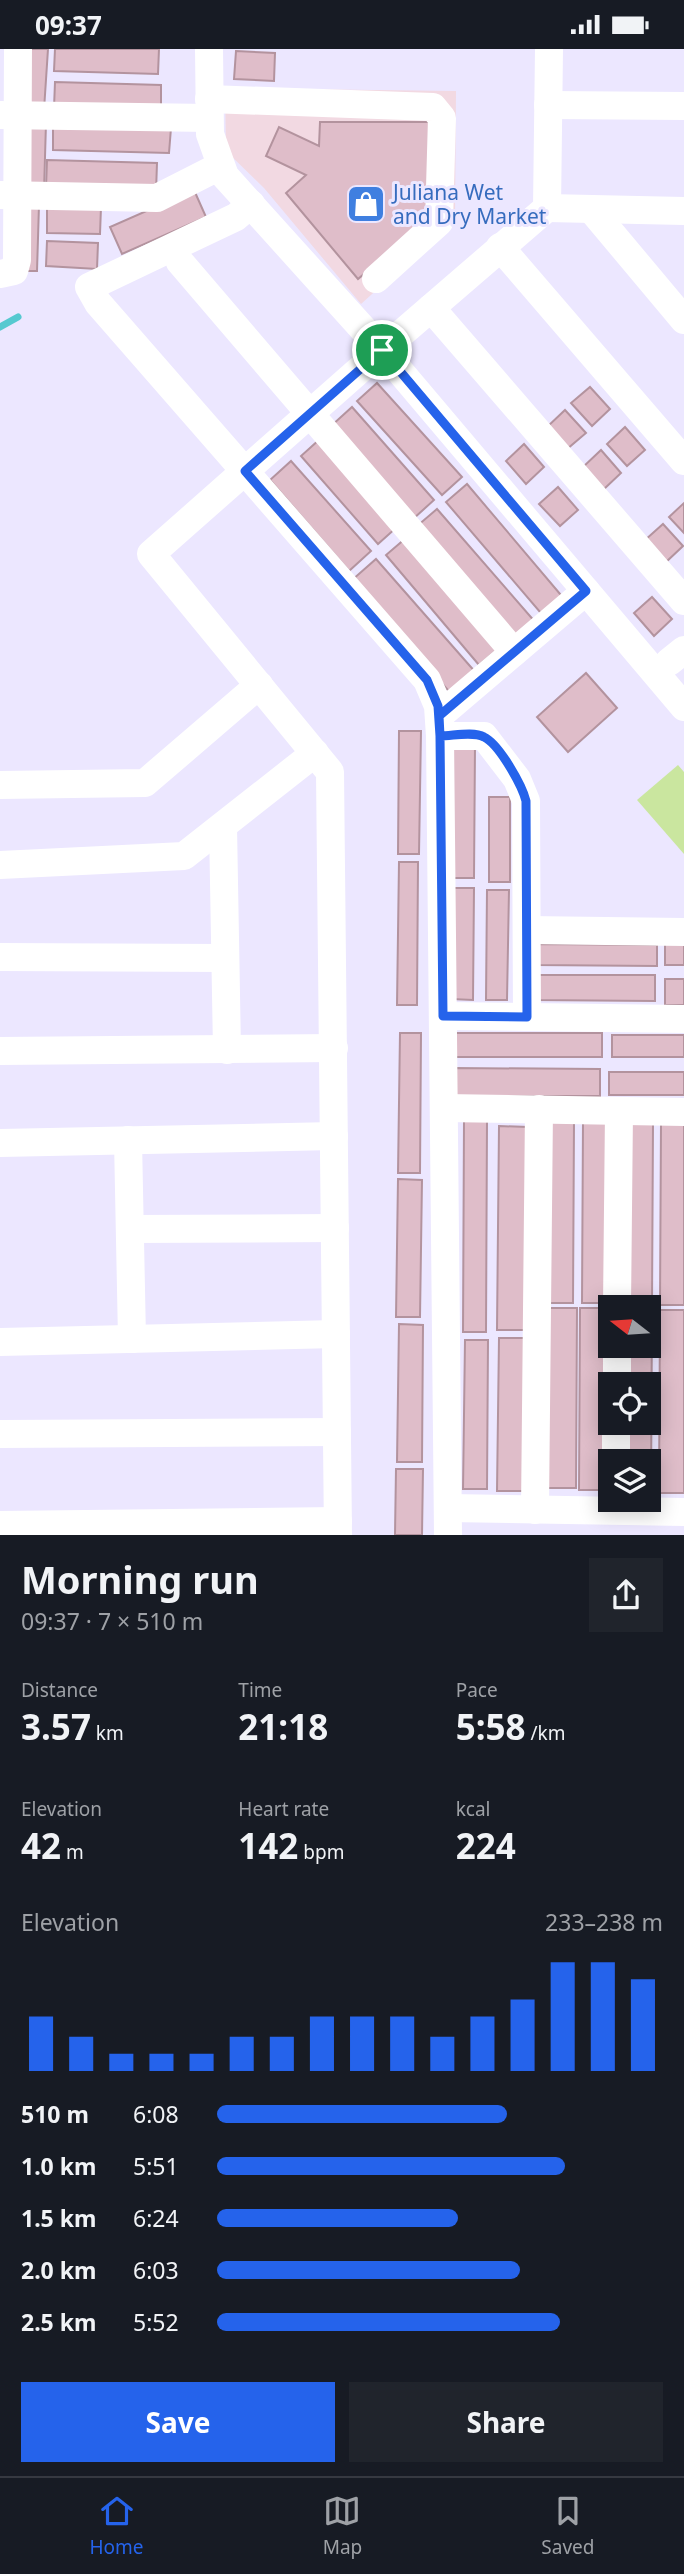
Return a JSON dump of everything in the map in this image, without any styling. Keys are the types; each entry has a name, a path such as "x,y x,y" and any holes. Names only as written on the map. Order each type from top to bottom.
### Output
{"street":[{"path":"0,274 14,271 18,260 8,195 9,115 18,49"},
{"path":"209,49 210,134 220,166 251,204 388,345 586,591 684,707"},
{"path":"547,208 549,49"},
{"path":"548,105 684,106"},
{"path":"9,115 209,109 433,107 440,112 442,118 439,222 376,279"},
{"path":"8,195 157,198 220,166"},
{"path":"251,204 236,217 89,287 99,303 427,680 435,694 440,726 448,1521 536,1510 598,1506"},
{"path":"0,1525 338,1528 330,772 151,554 547,208 684,211"},
{"path":"591,209 680,310"},
{"path":"500,247 684,461"},
{"path":"180,262 514,652"},
{"path":"431,308 684,601"},
{"path":"440,726 514,652 586,591"},
{"path":"0,785 145,783 259,685"},
{"path":"440,726 484,736 522,787 526,801 527,1017"},
{"path":"0,865 184,856 315,753"},
{"path":"223,826 227,1049"},
{"path":"527,930 684,932"},
{"path":"0,957 225,958"},
{"path":"443,1016 684,1019"},
{"path":"0,1051 334,1048"},
{"path":"444,1108 684,1112"},
{"path":"536,1510 539,1109"},
{"path":"617,1295 619,1111"},
{"path":"0,1143 334,1136"},
{"path":"128,1140 132,1339"},
{"path":"130,1229 335,1228"},
{"path":"0,1342 336,1334"},
{"path":"0,1434 337,1432"},
{"path":"661,1510 684,1512"}],"shaded area":[{"name":"Juliana Wet and Dry Market","path":"225,88 456,91 455,219 361,304 264,188 226,151"}],"green space":[{"path":"678,765 684,772 684,854 637,800"}],"building":[{"path":"31,49 48,49 44,110 27,109"},
{"path":"55,49 159,49 158,74 54,71"},
{"path":"236,51 275,53 274,81 234,79"},
{"path":"55,82 161,85 161,112 54,108"},
{"path":"320,122 434,122 432,199 418,228 358,279 286,193 306,175 266,156 279,127 319,146"},
{"path":"29,123 46,123 44,191 27,190"},
{"path":"53,124 171,128 169,153 53,150"},
{"path":"47,160 157,163 156,192 46,188"},
{"path":"194,190 206,217 122,254 110,227"},
{"path":"26,205 39,205 37,271 24,271"},
{"path":"47,206 101,207 100,234 47,233"},
{"path":"47,241 98,243 97,269 46,266"},
{"path":"377,383 462,477 442,495 357,401"},
{"path":"590,387 610,409 592,426 571,403"},
{"path":"352,407 434,500 413,519 331,426"},
{"path":"565,410 586,433 567,449 547,427"},
{"path":"625,427 645,450 627,466 607,444"},
{"path":"320,439 397,527 378,544 301,456"},
{"path":"524,444 544,467 526,484 506,461"},
{"path":"601,450 621,473 603,490 583,467"},
{"path":"291,461 371,551 349,571 270,480"},
{"path":"467,484 566,601 546,619 446,502"},
{"path":"558,487 578,510 560,526 539,504"},
{"path":"684,503 684,533 669,517"},
{"path":"437,509 536,623 516,641 417,526"},
{"path":"663,524 683,546 665,563 645,540"},
{"path":"406,538 500,647 479,665 386,555"},
{"path":"376,559 477,674 453,696 352,580"},
{"path":"652,597 672,619 654,636 634,613"},
{"path":"586,673 617,708 568,752 537,717"},
{"path":"399,731 421,731 419,854 398,854"},
{"path":"450,745 475,745 474,878 450,878"},
{"path":"489,797 510,797 510,882 489,882"},
{"path":"399,862 418,862 417,1005 397,1005"},
{"path":"451,888 474,888 473,1000 451,999"},
{"path":"487,890 509,890 507,1000 486,1000"},
{"path":"665,939 684,939 684,965 665,965"},
{"path":"535,944 657,945 657,966 535,965"},
{"path":"535,975 655,975 655,1001 534,1000"},
{"path":"665,979 684,979 684,1005 665,1005"},
{"path":"400,1033 421,1033 420,1173 398,1173"},
{"path":"451,1033 602,1033 602,1057 451,1057"},
{"path":"612,1035 684,1035 684,1057 612,1057"},
{"path":"453,1068 600,1069 600,1096 452,1096"},
{"path":"609,1072 684,1072 684,1095 609,1095"},
{"path":"464,1121 487,1121 486,1332 463,1332"},
{"path":"574,1121 573,1303 545,1303 547,1122"},
{"path":"583,1121 610,1121 609,1295 598,1295 598,1303 582,1303"},
{"path":"625,1123 653,1123 652,1295 624,1295"},
{"path":"661,1123 684,1123 684,1305 662,1305"},
{"path":"499,1126 528,1127 527,1330 497,1330"},
{"path":"398,1179 422,1180 420,1317 396,1317"},
{"path":"544,1308 577,1308 576,1488 543,1488"},
{"path":"580,1308 598,1308 598,1358 606,1358 606,1372 598,1372 598,1435 605,1435 605,1449 598,1449 598,1490 579,1490"},
{"path":"662,1310 684,1310 684,1493 661,1493"},
{"path":"399,1324 423,1325 422,1462 397,1462"},
{"path":"499,1338 526,1338 525,1491 497,1491"},
{"path":"465,1340 488,1340 487,1489 463,1489"},
{"path":"622,1358 652,1358 652,1372 622,1372"},
{"path":"622,1435 651,1435 651,1449 622,1449"},
{"path":"396,1469 423,1469 422,1535 395,1535"}],"waterway":[{"path":"0,327 18,317"}],"place":[{"name":"Juliana Wet and Dry Market","path":"366,204"}],"route":[{"path":"382,350 245,471 427,680 435,694 440,736 443,1016 527,1017 526,801 522,787 489,739 480,735 440,736 439,716 586,591 382,350"}]}
